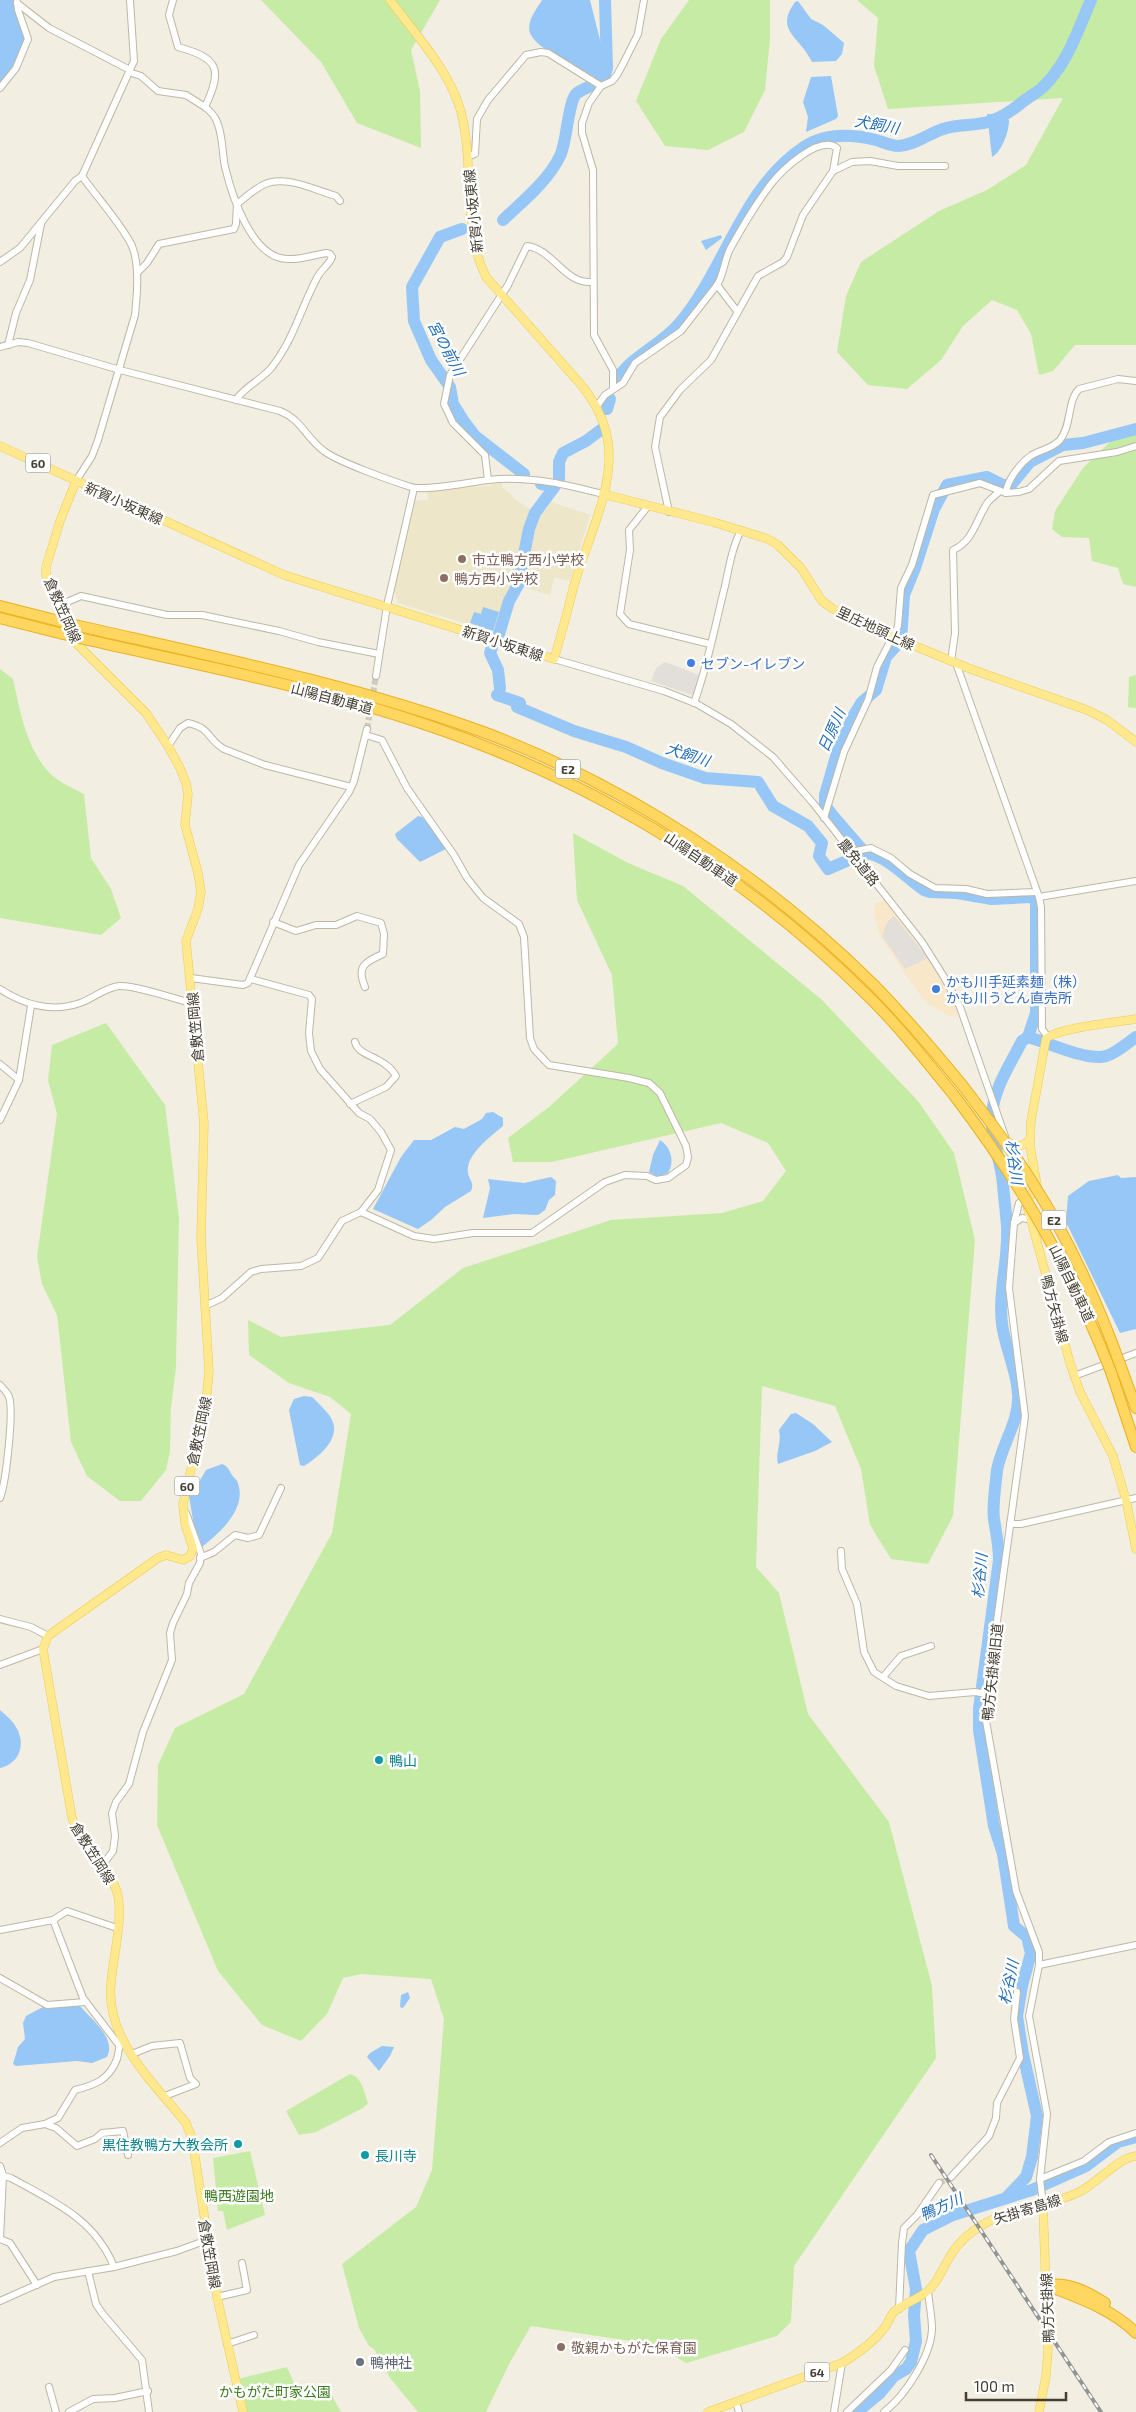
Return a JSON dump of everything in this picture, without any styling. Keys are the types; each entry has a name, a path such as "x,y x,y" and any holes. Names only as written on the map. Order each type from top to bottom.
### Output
{"highway":[{"name":"山陽自動車道","path":"0,606 59,622 327,684 429,714 526,750 600,785 708,849 770,893 825,939 875,986 914,1028 963,1086 1010,1148 1038,1192 1084,1276 1104,1321 1136,1408"},
{"name":"山陽自動車道","path":"0,618 323,695 424,724 521,760 594,795 667,836 763,903 816,947 868,996 912,1043 1000,1157 1047,1232 1093,1325 1136,1447"},
{"path":"1046,2285 1062,2283 1076,2288 1098,2299 1136,2325"},
{"path":"1046,2285 1096,2305 1136,2333"}],"main road":[{"name":"新賀小坂東線","path":"76,481 268,568 554,659 572,591 603,494 608,471 608,442 597,406 583,387 486,277 476,252 465,132 456,96 439,67 390,0"},
{"name":"60","path":"0,446 76,481"},
{"name":"倉敷笠岡線","path":"48,1636 158,1558 166,1555 183,1560 190,1556 193,1549 185,1524 183,1504 206,1404 209,1371 201,1238 204,1123 194,1004 186,942 198,909 200,892 198,873 185,825 188,794 186,783 168,746 146,714 76,643 60,604 50,586 46,567 60,521 76,481"},
{"name":"里庄地頭上線","path":"603,494 759,535 778,545 808,577 822,601 833,609 954,662 1086,710 1108,720 1136,742"},
{"path":"1026,1198 1032,1194 1037,1184 1030,1138 1032,1113 1046,1041 1068,1030 1136,1020"},
{"path":"1007,1142 1018,1146 1024,1144 1030,1138"},
{"name":"鴨方矢掛線","path":"1026,1198 1074,1376 1080,1392 1113,1456 1126,1500 1136,1549"},
{"path":"43,1649 48,1636"},
{"name":"倉敷笠岡線","path":"43,1649 72,1818 80,1835 102,1866 117,1892 117,1928 110,2002 120,2043 132,2054 186,2123 192,2138 217,2298 243,2412"},
{"name":"矢掛寄島線","path":"708,2412 842,2363 860,2353 875,2340 887,2325 892,2314 927,2292 950,2254 974,2230 998,2217 1042,2201 1074,2194 1090,2187 1120,2163 1136,2156"},
{"name":"鴨方矢掛線","path":"1039,2412 1046,2376 1048,2351 1042,2201"}],"street":[{"path":"0,262 20,248 75,180 82,176 134,60 135,48 130,0"},
{"path":"173,0 169,15 178,47 202,54 211,63 214,70 216,84 205,107"},
{"path":"613,389 612,370 594,335 592,282 593,170 582,133 582,123 589,103 601,86 612,81 624,62 638,34 644,0"},
{"path":"17,1 49,28 141,76 158,91 186,95 205,107 218,123 225,167 243,220 253,236 270,254 288,260 326,253 332,257 318,276 296,329 277,360 267,372 254,381 236,400"},
{"path":"0,88 16,68 28,39 18,10 17,1"},
{"path":"467,157 475,154 477,119 488,100 526,55 541,52 548,54 601,86"},
{"path":"597,406 605,395 623,383 635,364 681,331 722,278 729,251 778,177 805,153 821,145 833,145 837,148 833,171 803,215 787,257 758,276 711,360 680,390 660,417 655,447 669,512"},
{"path":"833,171 852,162 870,162 898,166 945,166"},
{"path":"76,481 92,456 120,370 135,316 137,273 129,240 82,176"},
{"path":"137,273 147,263 159,244 234,229 238,204 263,185 279,180 336,196 340,201"},
{"path":"8,345 16,313 30,280 41,222"},
{"path":"488,480 488,466 484,455 453,423 444,404 450,375 501,296 527,246 537,247 578,280 592,282"},
{"path":"717,285 737,311"},
{"path":"0,347 28,343 120,370 265,406 291,416 324,451 336,458 414,488 488,480 530,479 559,482 603,494"},
{"path":"1046,1041 1042,1029 1041,907 954,662 953,550 960,547 969,537 988,502 1005,489 1026,460 1060,440 1070,421 1073,398 1078,389 1118,379 1136,381"},
{"path":"825,816 844,752 868,700 877,667 898,639 901,588 912,565 933,496 980,483 1005,489 1029,489 1059,461 1117,452 1136,446"},
{"path":"376,676 386,606 414,488"},
{"path":"648,506 629,530 630,550 620,614 629,624 710,644"},
{"path":"694,703 707,667 710,644 732,552 741,530"},
{"path":"60,604 81,596 167,615 202,615 379,654"},
{"name":"農免道路","path":"554,659 664,691 694,703 731,724 773,757 825,816 922,942 960,1007 1000,1118 1026,1198"},
{"path":"168,746 180,728 188,723 206,730 218,745 224,749 265,765 351,787"},
{"path":"191,978 243,984 251,979 273,922 299,865 351,787 367,732 382,740 407,788 454,855 467,878 483,898 519,924 524,937 530,1038 534,1049 550,1065 648,1083 660,1093 686,1146 688,1157 686,1165 668,1178 656,1180 647,1176 625,1174 605,1182 532,1233 473,1233 428,1238 414,1236 361,1212"},
{"path":"854,854 864,848 871,848 891,858 910,874 935,888 966,889 987,894 1038,895 1136,881"},
{"path":"273,922 296,931 316,926 336,926 357,916 381,923 384,934 383,954 366,961 362,967 361,977 365,987"},
{"path":"205,1306 222,1298 252,1272 311,1263 318,1258 342,1221 361,1212 378,1190 391,1150 370,1119 359,1113 350,1104 320,1068 311,1051 309,1034 312,999 309,995 251,979"},
{"path":"0,989 31,1006 59,1008 80,1002 107,989 121,986 194,1004"},
{"path":"0,1120 18,1080 31,1006"},
{"path":"350,1104 386,1087 396,1076 384,1062 360,1052 354,1042"},
{"path":"0,1064 18,1080"},
{"name":"鴨方矢掛線旧道","path":"1026,1198 1018,1203 1014,1223 1009,1288 1025,1416 985,1708 987,1733 1016,1891 1040,1952 1029,2016 1047,2114 1040,2181 1042,2201"},
{"path":"1014,1223 1022,1218 1032,1220"},
{"path":"1074,1376 1136,1353"},
{"path":"0,1385 9,1397 10,1410 5,1483 0,1498"},
{"path":"200,1558 214,1552 235,1535 248,1538 259,1535 281,1488"},
{"path":"1010,1524 1021,1524 1136,1498"},
{"path":"102,1866 113,1851 115,1836 112,1813 116,1802 130,1784 143,1732 172,1660 170,1633 173,1623 187,1594 189,1583 200,1558 183,1504"},
{"path":"841,1551 842,1569 858,1604 864,1652 874,1672 896,1686 929,1696 975,1692 986,1693"},
{"path":"0,1619 31,1627 48,1636"},
{"path":"884,1677 901,1656 931,1646"},
{"path":"0,1665 43,1649"},
{"path":"0,1930 53,1920 67,1910 117,1928"},
{"path":"0,2142 22,2128 45,2124 58,2118 63,2113 75,2090 94,2085 108,2076 118,2057 120,2043 85,2002 53,1920"},
{"path":"1039,1965 1136,1945"},
{"path":"0,1978 47,2005 85,2002"},
{"path":"951,2177 988,2136 996,2118 997,2103 1020,2058 1014,2018 1017,1992"},
{"path":"132,2054 152,2046 180,2043 190,2078 196,2084 165,2096"},
{"path":"45,2124 56,2128 77,2146 95,2139 102,2133 123,2131 128,2156"},
{"path":"1040,2181 1084,2161 1109,2142 1136,2133"},
{"path":"0,2166 2,2175 0,2239 10,2243 23,2266 37,2285"},
{"path":"2,2175 81,2219 104,2245 114,2267"},
{"path":"902,2306 902,2243 904,2228 917,2216 939,2183"},
{"path":"0,2301 54,2278 114,2267 177,2251 207,2240"},
{"path":"217,2298 247,2290 242,2263"},
{"path":"88,2271 96,2304 102,2314 142,2360 150,2412"},
{"path":"884,2412 892,2406 910,2382 928,2353 932,2329 927,2292"},
{"path":"227,2344 254,2335"},
{"path":"847,2412 891,2370 905,2350"},
{"path":"834,2412 842,2363"},
{"path":"49,2387 56,2412"},
{"path":"69,2412 92,2399 115,2398 148,2391"},
{"path":"736,2402 740,2412"}],"shaded area":[{"name":"市立鴨方西小学校","path":"502,482 502,487 512,497 534,512 526,539 520,575 504,609 497,633 398,603 394,591 415,501 428,500 427,491 486,486"},
{"path":"551,502 590,515 570,581 554,577 550,595 520,586 530,531 536,513 540,507 545,511"},
{"path":"665,662 702,676 695,696 651,681 656,668"},
{"path":"885,901 935,967 958,1014 952,1017 926,1003 879,934 874,911 875,903"},
{"path":"894,916 928,958 905,969 882,936 887,922"}],"green space":[{"path":"261,0 440,0 411,50 420,91 421,148 357,123 321,62"},
{"path":"689,0 770,0 770,39 765,90 744,132 708,150 665,146 636,101 661,39"},
{"path":"857,0 1136,0 1136,345 1075,345 1053,371 1039,375 1031,334 1017,310 992,300 963,326 941,360 907,389 868,385 837,352 846,296 861,262 939,211 987,190 1026,165 1063,98 888,109 874,66 878,18"},
{"path":"1136,434 1136,587 1123,584 1118,568 1092,561 1089,538 1062,537 1052,529 1055,511 1083,468 1112,440"},
{"path":"0,669 13,679 24,726 39,759 54,777 84,794 91,858 111,889 121,918 101,935 0,918"},
{"path":"1136,675 1136,708 1128,707 1129,677"},
{"path":"573,833 628,863 683,886 821,999 918,1101 954,1153 975,1240 953,1516 928,1564 891,1559 870,1525 861,1469 835,1406 762,1386 756,1567 779,1593 808,1714 889,1822 932,1986 936,2058 794,2266 791,2322 777,2336 686,2363 657,2345 531,2326 509,2364 486,2412 418,2412 390,2378 374,2349 369,2346 359,2328 342,2264 416,2207 432,2170 444,2019 431,1979 361,1974 343,1978 327,2014 301,2041 262,2025 218,1971 157,1825 158,1765 175,1728 244,1694 332,1533 351,1414 330,1397 289,1383 249,1355 248,1320 281,1337 390,1325 463,1268 611,1220 722,1213 763,1201 786,1171 768,1143 721,1123 552,1162 513,1162 508,1138 549,1107 618,1044 612,975 577,900"},
{"path":"106,1023 165,1105 179,1218 176,1367 171,1408 170,1451 166,1470 141,1501 120,1501 87,1476 71,1442 57,1315 42,1284 37,1257 57,1114 48,1080 52,1045"},
{"path":"350,2074 360,2082 368,2103 363,2108 316,2132 299,2135 286,2111"},
{"name":"鴨西遊園地","path":"250,2151 265,2215 227,2230 223,2211 218,2211 213,2158"},
{"name":"かもがた町家公園","path":"287,2367 297,2390 302,2393 326,2385 341,2412 246,2412 238,2379"}],"water":[{"path":"0,0 14,0 26,39 16,65 0,85"},
{"path":"542,0 590,0 601,44 601,77 596,78 551,53 535,41 529,26"},
{"path":"798,1 811,19 823,25 844,43 842,54 836,61 812,62 791,33 787,20 789,12 795,2"},
{"path":"831,76 838,116 836,119 806,132 808,117 803,102 811,77"},
{"path":"987,114 1004,115 1009,120 1004,141 992,157"},
{"path":"721,235 722,238 706,250 701,241"},
{"path":"483,607 499,612 493,631 470,623 474,612 481,614"},
{"path":"418,816 422,817 448,848 420,862 397,839 395,834"},
{"path":"493,1112 503,1118 503,1126 480,1146 471,1159 468,1173 472,1184 471,1191 445,1207 418,1229 373,1209 401,1157 414,1140 431,1140 455,1127 464,1129 482,1119 486,1113"},
{"path":"660,1140 667,1147 671,1155 671,1164 668,1173 658,1177 649,1172 653,1155"},
{"path":"1118,1175 1121,1178 1136,1177 1136,1329 1120,1333 1066,1222 1068,1196 1089,1181"},
{"path":"551,1177 556,1181 555,1195 549,1200 545,1210 538,1215 514,1214 483,1218 490,1188 488,1179 524,1183"},
{"path":"304,1396 312,1397 330,1416 334,1425 334,1433 322,1452 304,1466 300,1465 289,1410 294,1399"},
{"path":"796,1413 813,1424 832,1442 815,1451 778,1464 779,1430 791,1414"},
{"path":"222,1464 227,1467 237,1481 240,1491 239,1501 236,1510 224,1527 202,1547 194,1526 188,1490 195,1489 206,1470"},
{"path":"0,1710 14,1724 18,1731 21,1745 20,1751 13,1762 0,1768"},
{"path":"408,1992 410,1998 403,2008 400,2007 401,1995"},
{"path":"79,2005 105,2036 109,2050 107,2057 92,2063 77,2061 16,2066 13,2064 18,2047 25,2039 23,2023 26,2016 43,2007"},
{"path":"382,2046 394,2047 379,2071 367,2057"}],"waterway":[{"name":"宮の前川","path":"503,220 534,190 555,165 562,150 574,97 577,93 604,79 607,68 605,0"},
{"name":"犬飼川","path":"617,379 631,363 672,332 679,324 709,279 749,207 782,164 812,142 830,137 858,137 898,146 916,142 943,129 983,123 1001,117 1013,110 1051,79 1071,47 1091,0"},
{"name":"宮の前川","path":"462,229 440,237 412,287 414,321 431,360 450,387 453,404 463,420 475,436 524,474"},
{"name":"犬飼川","path":"607,409 610,399"},
{"name":"犬飼川","path":"559,479 559,462 563,453 586,441 602,429"},
{"name":"日原川","path":"1028,1037 1036,1013 1036,900 1030,897 992,899 924,890 889,862 865,853 825,805 825,795 837,753 854,715 862,702 876,690 886,657 901,640 904,595 934,509 947,485 987,477 1003,485 1011,485 1030,462 1063,445 1083,443 1136,429"},
{"name":"犬飼川","path":"499,634 509,601 518,585 529,529 535,513 555,486 541,484"},
{"name":"犬飼川","path":"493,645 490,653 498,670 500,688"},
{"name":"犬飼川","path":"497,695 520,703 517,707 574,731 626,747 662,763 705,778 758,782 773,806 808,826 822,843 819,856 828,869 865,853"},
{"name":"杉谷川","path":"1028,1037 1073,1052 1099,1057 1114,1053 1136,1037"},
{"name":"杉谷川","path":"1007,2197 1026,2177 1032,2157 1037,2116 1023,2054 1017,2016 1022,1986 1031,1953 1027,1937 1014,1926 1003,1854 994,1826 979,1730 979,1709 999,1560 994,1514 997,1470 999,1460 1014,1423 1018,1404 1016,1376 1002,1324 1001,1299 1007,1226 1002,1175 993,1132 992,1114 993,1104 1004,1076 1022,1041 1028,1037"},
{"name":"鴨方川","path":"857,2412 880,2393 894,2376 906,2369 911,2362 916,2341 914,2315 916,2289 909,2251 923,2230 953,2215 1032,2190 1086,2166 1118,2142 1136,2137"}],"tunnel":[{"path":"367,729 376,676"},
{"path":"939,2183 951,2177"}],"railway":[{"path":"931,2155 1101,2412"}],"place":[{"name":"市立鴨方西小学校","path":"462,559"},
{"name":"鴨方西小学校","path":"444,578"},
{"name":"セブン-イレブン","path":"691,663"},
{"name":"かも川手延素麺（株） かも川うどん直売所","path":"936,989"},
{"name":"鴨山","path":"379,1760"},
{"name":"黒住教鴨方大教会所","path":"238,2144"},
{"name":"長川寺","path":"365,2155"},
{"name":"敬親かもがた保育園","path":"561,2347"},
{"name":"鴨神社","path":"360,2362"}]}
